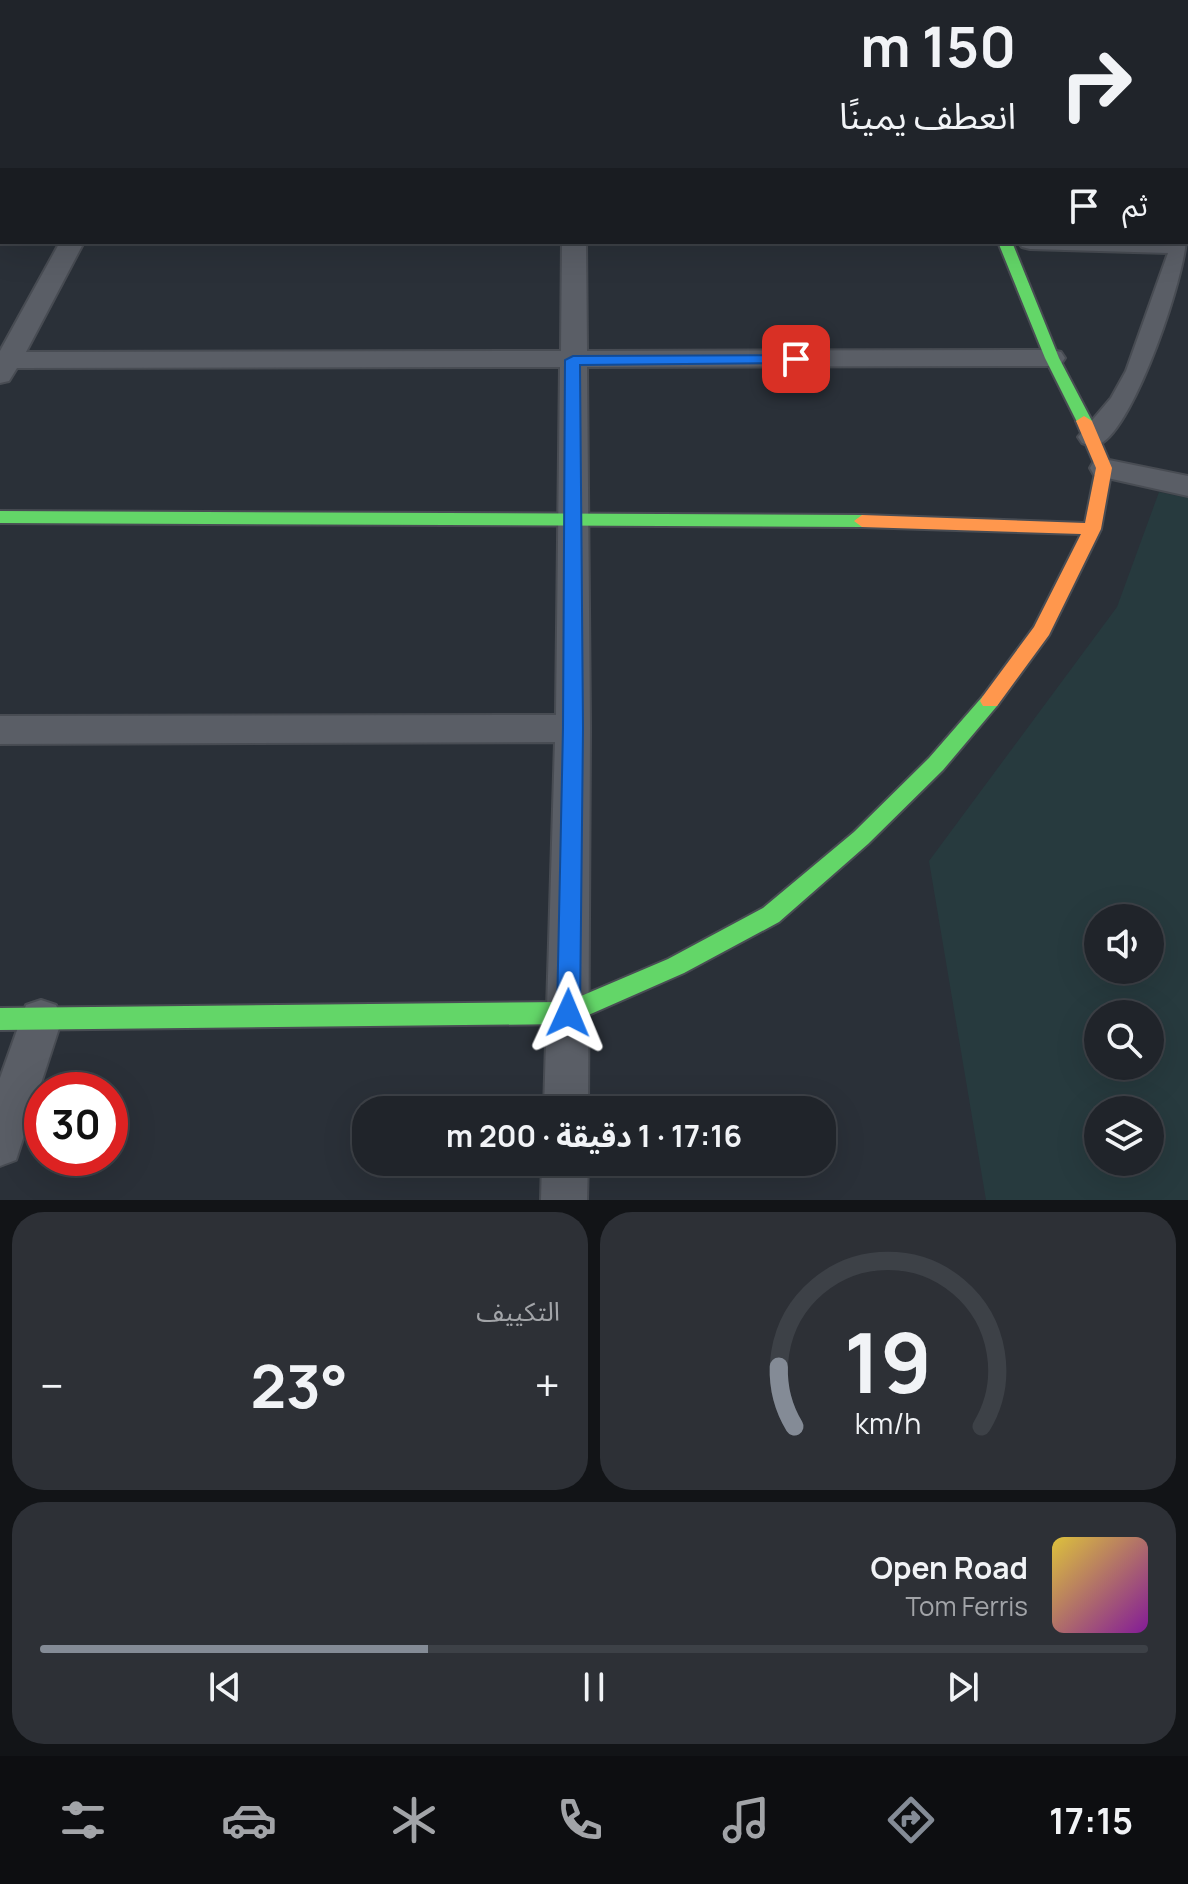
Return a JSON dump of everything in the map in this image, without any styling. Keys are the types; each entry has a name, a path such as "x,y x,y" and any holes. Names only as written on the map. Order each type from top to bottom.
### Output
{"street":[{"path":"2,365 71,244"},
{"path":"566,1096 573,728 574,244"},
{"path":"0,1144 21,1019 568,1013 676,966 771,915 861,838 936,764 1002,687 1042,630 1092,529 1104,468 1052,358 1006,244"},
{"path":"1092,437 1123,401 1139,371 1183,244"},
{"path":"2,365 1052,358"},
{"path":"1104,468 1188,486"},
{"path":"0,517 922,521 1092,529"},
{"path":"0,730 573,728"},
{"path":"564,1200 565,1176"}],"green space":[{"path":"1159,492 1188,498 1188,1200 986,1200 929,861 1117,607"}],"traffic: fast":[{"path":"1006,244 1052,358 1084,421"},
{"path":"0,517 862,521"},
{"path":"0,1019 568,1013 676,966 771,915 861,838 936,764 990,701"}],"traffic: slow":[{"path":"990,701 1042,630 1092,529 1104,468 1084,421"},
{"path":"862,521 1092,529"}],"route":[{"path":"568,1013 573,728 573,360 796,359"}]}
